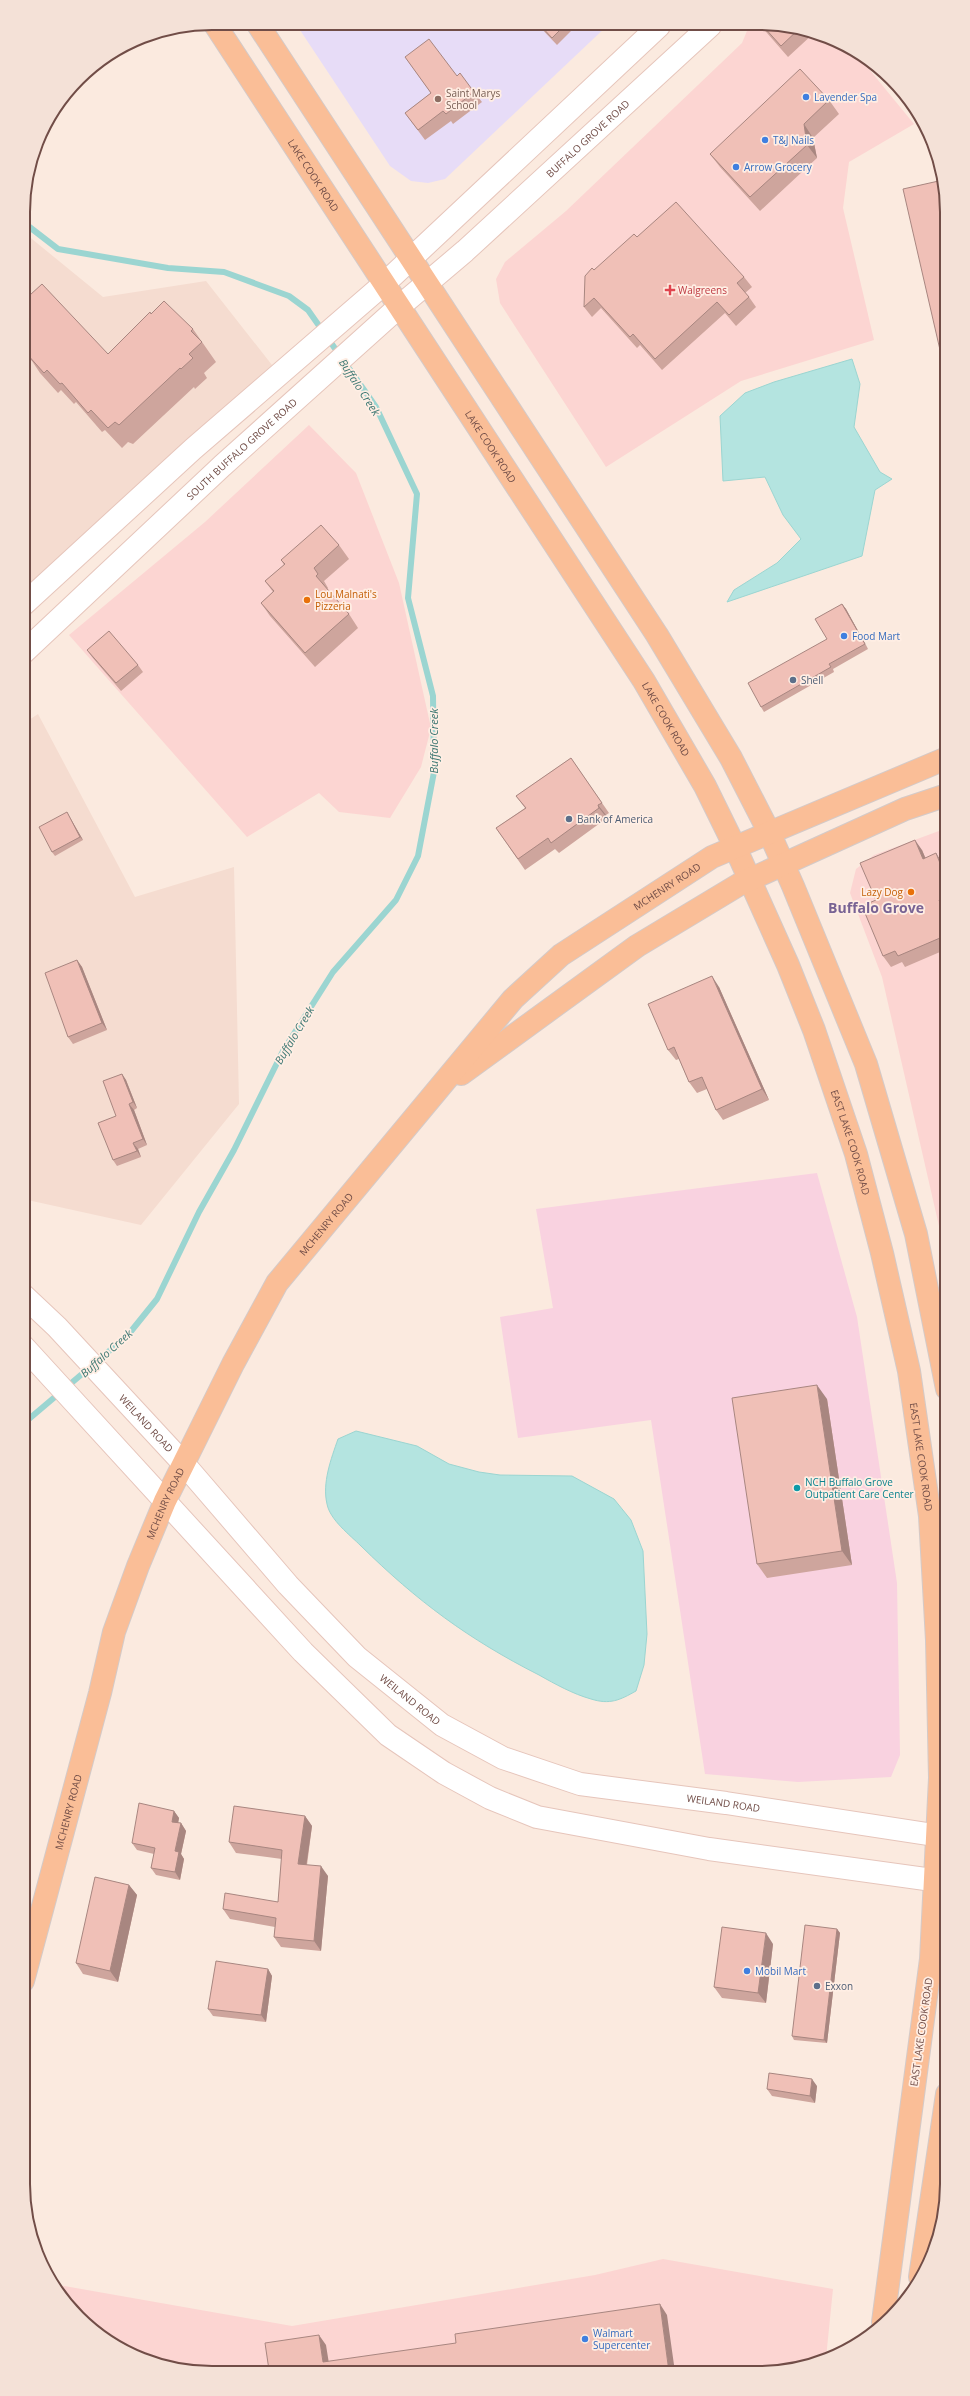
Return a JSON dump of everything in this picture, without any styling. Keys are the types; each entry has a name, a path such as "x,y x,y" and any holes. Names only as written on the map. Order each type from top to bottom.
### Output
{"main road":[{"name":"LAKE COOK ROAD","path":"219,30 644,681 705,786 751,880"},
{"path":"263,30 411,258 426,284 657,635 731,758 769,832 784,864 866,1064 916,1234 940,1354"},
{"path":"30,599 193,449 385,283 655,30"},
{"name":"BUFFALO GROVE ROAD","path":"465,251 706,30"},
{"path":"601,80 624,106"},
{"name":"SOUTH BUFFALO GROVE ROAD","path":"30,647 310,387 400,306 465,251"},
{"name":"MCHENRY ROAD","path":"30,1955 100,1693 114,1632 138,1566 165,1501 233,1364 277,1283 439,1090 513,999 561,955 712,857 940,761"},
{"name":"MCHENRY ROAD","path":"439,1090 638,946 751,880 905,809 940,798"},
{"name":"EAST LAKE COOK ROAD","path":"751,880 814,1030 854,1146 882,1253 909,1370 930,1523 937,1640 940,1770"},
{"name":"WEILAND ROAD","path":"30,1302 57,1327 184,1464 288,1585 357,1658 442,1725 503,1758 580,1784 726,1803 940,1836"},
{"path":"30,1354 303,1652 388,1735 444,1773 490,1798 537,1817 709,1849 940,1881"},
{"name":"EAST LAKE COOK ROAD","path":"884,2316 940,1889"},
{"path":"922,2261 940,2141"}],"shaded area":[{"name":"Saint Marys School","path":"300,30 603,30 445,179 428,183 411,181 390,166"},
{"path":"747,30 770,30 794,33 828,44 849,54 867,67 914,124 849,162 843,208 874,340 741,381 606,467 500,303 496,279 505,262 566,211 742,43"},
{"path":"30,237 103,297 206,281 272,365 30,590"},
{"path":"309,425 356,473 399,583 431,728 421,767 390,818 339,812 319,793 247,837 69,635 205,522"},
{"path":"38,714 135,897 234,867 239,1104 141,1225 30,1201 30,719"},
{"path":"940,831 940,1230 882,977 850,893 856,869 874,855"},
{"path":"817,1173 857,1317 897,1583 900,1755 891,1777 798,1782 705,1774 651,1420 518,1438 500,1317 553,1308 536,1209"},
{"path":"663,2259 833,2289 827,2353 794,2363 770,2366 200,2366 165,2360 142,2352 121,2342 83,2313 61,2285 292,2326 595,2275"}],"water":[{"path":"852,359 860,384 854,427 880,472 892,479 875,490 862,556 727,602 734,590 777,563 801,539 783,515 765,477 723,481 720,416 745,393 774,382"},
{"path":"356,1431 417,1446 449,1464 479,1472 500,1475 572,1476 614,1499 631,1520 643,1551 647,1634 644,1665 636,1691 615,1701 604,1702 584,1697 564,1688 513,1661 466,1633 444,1618 382,1566 341,1527 332,1516 327,1504 326,1479 338,1439"}],"building":[{"path":"545,30 560,30 552,38"},
{"path":"767,30 795,33 781,46"},
{"path":"429,39 457,76 460,73 474,92 446,114 443,111 418,130 405,113 431,93 405,57"},
{"path":"800,69 829,100 804,124 807,145 750,197 710,154"},
{"path":"937,181 940,200 940,350 903,189"},
{"name":"Walgreens","path":"676,202 744,277 737,283 749,297 729,315 717,302 655,359 633,334 630,337 594,298 584,307 585,276 592,268 594,270 634,234 637,237"},
{"path":"42,284 108,354 150,312 151,314 164,301 193,329 191,331 202,342 189,354 193,358 181,369 180,368 119,425 115,422 108,428 91,410 88,413 62,383 60,384 47,370 44,373 30,357 30,295"},
{"name":"Lou Malnati's Pizzeria","path":"321,525 339,545 314,568 318,574 316,576 349,614 305,653 261,603 274,591 265,581 285,564 281,560"},
{"path":"842,604 865,644 829,664 831,667 761,707 748,683 827,639 815,619"},
{"path":"109,631 138,665 116,683 87,650"},
{"name":"Bank of America","path":"571,758 602,803 598,805 599,808 551,843 548,838 518,859 496,828 526,808 516,796"},
{"path":"67,812 80,837 52,852 39,827"},
{"name":"Lazy Dog","path":"915,840 923,859 936,853 940,863 940,938 898,956 895,951 883,956 862,906 876,900 860,863"},
{"path":"77,960 102,1023 68,1037 45,973"},
{"path":"712,976 762,1089 716,1110 702,1077 689,1082 674,1047 668,1050 648,1004"},
{"path":"122,1074 133,1102 129,1104 143,1139 133,1143 137,1151 113,1160 98,1123 116,1116 103,1081"},
{"name":"NCH Buffalo Grove Outpatient Care Center","path":"817,1385 842,1551 757,1564 732,1398"},
{"path":"139,1803 174,1811 172,1822 181,1823 175,1851 179,1852 175,1872 151,1868 155,1848 132,1843"},
{"path":"234,1806 305,1816 298,1864 321,1866 314,1941 274,1937 276,1918 223,1909 225,1893 278,1902 282,1850 229,1842"},
{"path":"95,1877 129,1885 110,1971 76,1963"},
{"name":"Exxon","path":"805,1925 837,1929 824,2040 792,2036"},
{"name":"Mobil Mart","path":"722,1927 766,1933 758,1993 714,1987"},
{"path":"216,1961 268,1969 261,2015 208,2009"},
{"path":"769,2073 812,2079 810,2096 767,2089"},
{"name":"Walmart Supercenter","path":"660,2304 668,2366 268,2366 265,2343 319,2335 323,2362 456,2343 455,2334"}],"waterway":[{"name":"Buffalo Creek","path":"30,227 58,249 168,268 224,272 289,296 308,310 376,407 417,494 408,598 433,696 434,772 418,856 396,900 333,972 283,1051 234,1150 199,1212 157,1299 128,1335 30,1418"}],"place":[{"name":"Lavender Spa","path":"806,97"},
{"name":"Saint Marys School","path":"438,99"},
{"name":"T&J Nails","path":"765,140"},
{"name":"Arrow Grocery","path":"736,167"},
{"name":"Walgreens","path":"670,290"},
{"name":"Lou Malnati's Pizzeria","path":"307,600"},
{"name":"Food Mart","path":"844,636"},
{"name":"Shell","path":"793,680"},
{"name":"Bank of America","path":"569,819"},
{"name":"Lazy Dog","path":"911,892"},
{"name":"NCH Buffalo Grove Outpatient Care Center","path":"797,1488"},
{"name":"Mobil Mart","path":"747,1971"},
{"name":"Exxon","path":"817,1986"},
{"name":"Walmart Supercenter","path":"585,2339"}],"district":[{"name":"Buffalo Grove","path":"876,907"}]}
